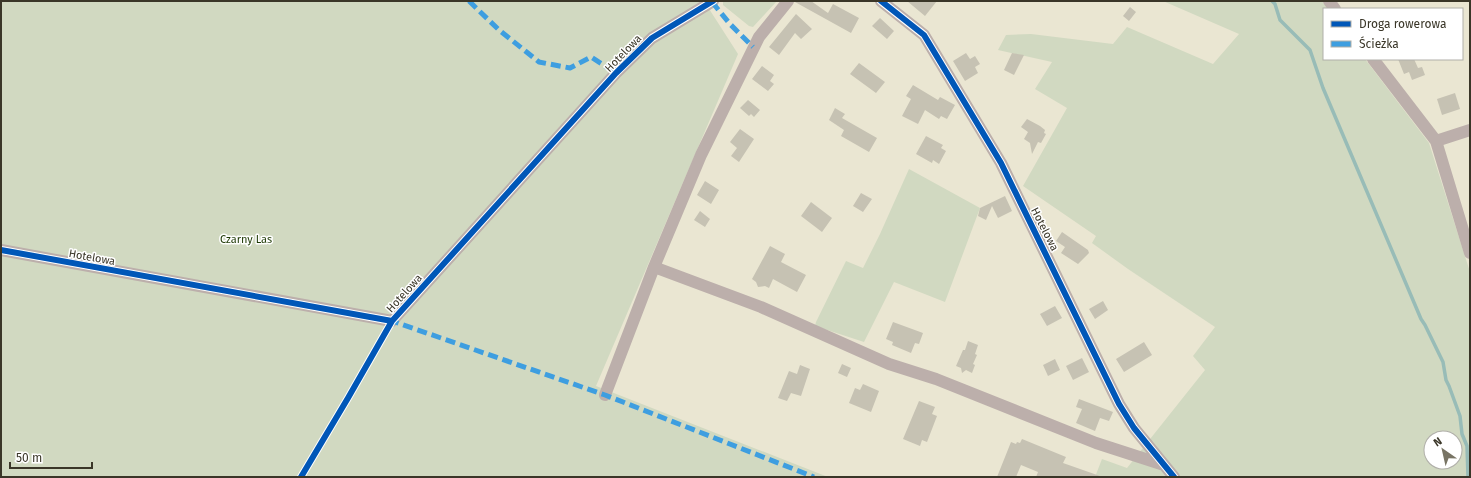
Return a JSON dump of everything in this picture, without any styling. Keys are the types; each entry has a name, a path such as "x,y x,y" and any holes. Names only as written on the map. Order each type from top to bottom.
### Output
{"street":[{"name":"Hotelowa","path":"1,250 392,322 611,79 652,38 713,1"},
{"path":"605,395 654,267 701,155 753,47 766,26 788,1"},
{"name":"Hotelowa","path":"882,1 924,35 929,43 1001,163 1119,404 1134,428 1174,477"},
{"path":"1374,60 1436,141 1470,252"},
{"path":"1436,141 1470,130"},
{"path":"654,267 761,307 889,364 936,379 1096,443 1164,465"}],"green space":[{"name":"Czarny Las","path":"1,1 704,1 738,54 596,386 828,477 1,477"},
{"path":"723,1 777,1 753,27 749,26 723,5"},
{"path":"1163,1 1322,1 1327,8 1323,8 1323,60 1366,60 1429,143 1470,272 1470,477 1095,477 1102,459 1127,468 1205,370 1193,356 1215,327 1092,243 1096,236 1023,186 1067,108 1035,89 1052,62 998,50 1006,35 1031,34 1113,44 1127,27 1213,64 1239,34"},
{"path":"909,169 980,208 945,302 894,282 864,342 815,326 846,261 863,268"}],"building":[{"path":"795,1 811,1 828,13 833,4 859,18 851,33"},
{"path":"907,1 937,1 925,16"},
{"path":"1130,7 1136,12 1129,21 1123,16"},
{"path":"796,14 812,29 801,39 795,33 779,55 769,47"},
{"path":"880,18 894,31 887,39 872,26"},
{"path":"966,53 970,59 975,56 980,64 975,67 978,73 965,81 953,61"},
{"path":"1012,53 1024,55 1014,75 1004,70"},
{"path":"1398,60 1414,60 1418,68 1422,67 1425,75 1412,80 1409,72 1404,74"},
{"path":"859,63 885,82 876,93 850,74"},
{"path":"762,66 774,75 770,81 774,84 768,91 752,79"},
{"path":"913,85 938,100 940,97 955,105 947,119 941,116 939,119 925,110 918,124 902,116 911,99 906,96"},
{"path":"1455,93 1460,109 1442,115 1437,99"},
{"path":"748,100 760,110 754,117 751,114 749,116 740,108"},
{"path":"835,108 845,114 842,118 877,138 869,152 841,136 844,130 829,120"},
{"path":"1027,119 1040,126 1045,130 1044,133 1046,134 1041,143 1038,142 1032,154 1030,143 1024,139 1028,132 1021,127"},
{"path":"740,129 754,139 739,162 731,156 737,148 730,142"},
{"path":"926,136 943,145 941,148 946,151 939,164 933,160 932,163 916,154"},
{"path":"705,181 719,190 711,204 697,195"},
{"path":"861,193 872,199 863,212 853,206"},
{"path":"1005,196 1012,211 998,218 992,206 986,220 978,216 980,208"},
{"path":"811,202 832,218 822,232 801,216"},
{"path":"700,211 710,219 705,227 694,220"},
{"path":"1062,232 1088,250 1089,253 1078,264 1061,253 1065,247 1056,241"},
{"path":"770,246 785,254 781,262 806,275 797,292 773,279 769,288 765,286 758,287 756,282 752,279"},
{"path":"1103,301 1108,310 1095,319 1089,309"},
{"path":"1055,306 1062,318 1047,326 1040,314"},
{"path":"893,322 923,333 919,344 915,343 911,353 892,345 893,342 886,339"},
{"path":"968,341 978,345 975,354 977,355 973,364 975,365 972,373 966,370 962,373 961,368 956,366"},
{"path":"1144,342 1152,355 1124,372 1116,359"},
{"path":"1082,358 1089,372 1073,380 1066,366"},
{"path":"1055,359 1060,370 1048,376 1043,365"},
{"path":"842,364 851,368 847,377 838,373"},
{"path":"800,365 810,369 801,396 791,393 787,401 778,398 789,371 797,374"},
{"path":"863,384 879,391 871,412 849,403 855,388 860,390"},
{"path":"1079,399 1113,412 1109,421 1100,418 1095,431 1076,423 1082,409 1076,407"},
{"path":"919,401 935,407 932,414 937,416 927,442 922,440 920,446 903,439"},
{"path":"1022,439 1066,457 1063,463 1100,476 1036,477 1038,472 1021,465 1016,477 997,477 1011,442 1016,444 1017,442 1020,443"}],"waterway":[{"path":"1272,1 1275,4 1280,20 1310,50 1323,88 1421,319 1443,362 1446,380 1460,416 1462,434 1467,446 1468,477"}],"marked path":[{"path":"469,1 499,30 539,62 570,68 591,57 616,73"},
{"path":"712,2 730,24 753,47"},
{"path":"391,324 392,321 605,395 814,477"}],"cycle path":[{"path":"301,477 392,321 616,73 652,38 713,1"},
{"path":"881,1 924,35 1001,163 1119,404 1134,428 1174,477"},
{"path":"1,250 392,321"}]}
